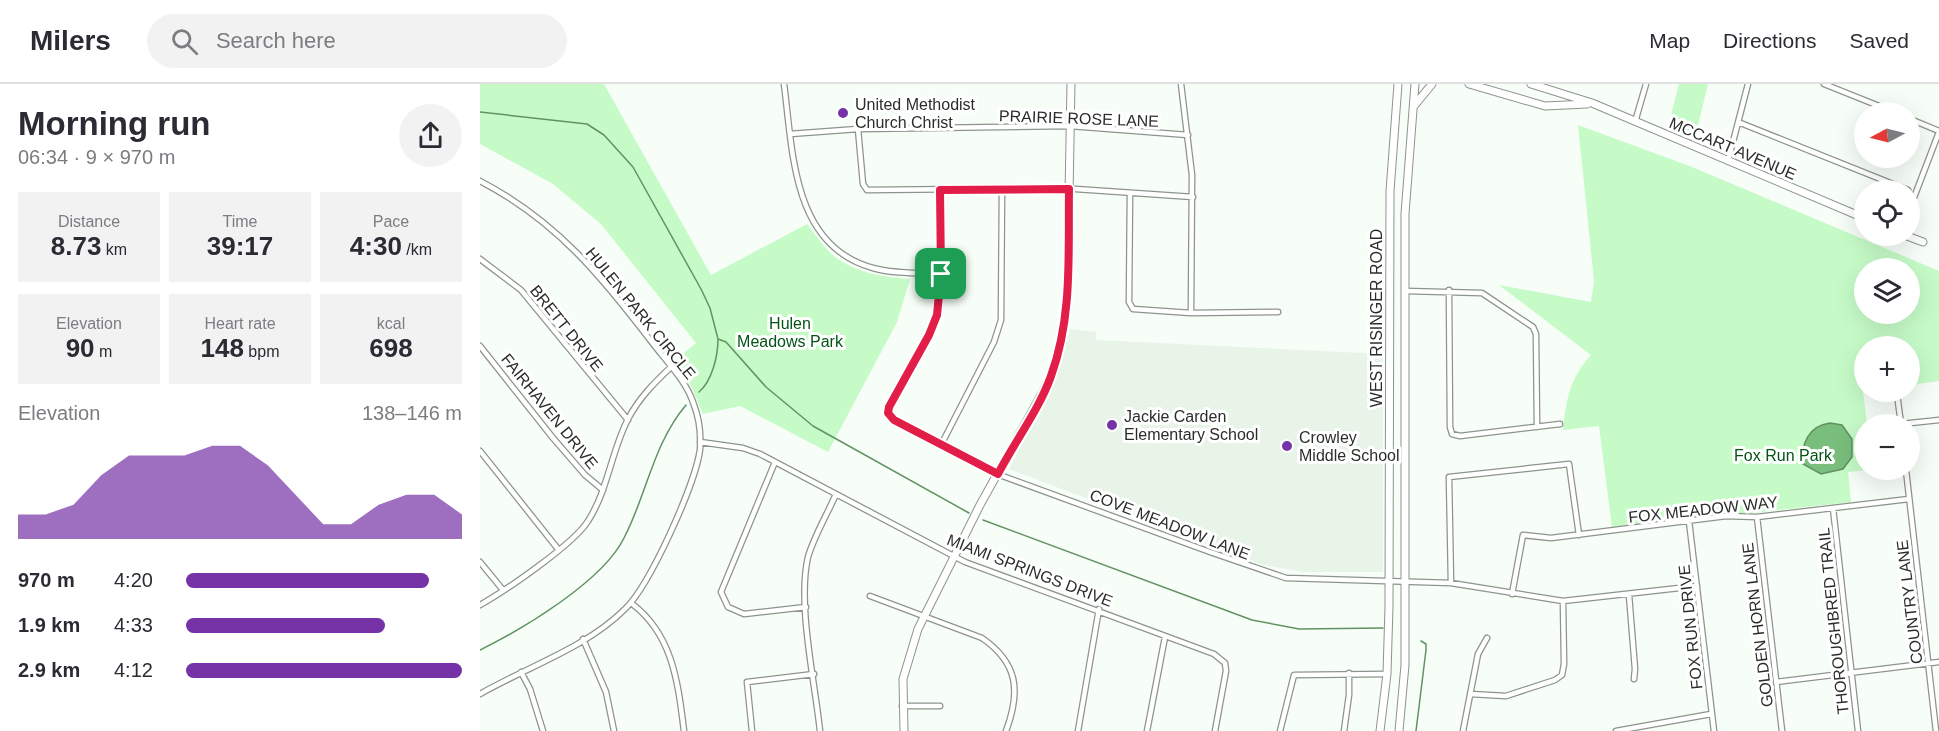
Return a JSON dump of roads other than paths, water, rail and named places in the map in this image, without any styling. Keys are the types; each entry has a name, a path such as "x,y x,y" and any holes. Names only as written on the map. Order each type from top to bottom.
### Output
{"main road":[{"path":"904,731 903,679 909,653 923,618 1050,379 1062,342 1067,307 1071,84"},
{"path":"1393,84 1397,88"},
{"name":"WEST RISINGER ROAD","path":"1399,731 1405,665 1406,582 1405,214 1415,84"},
{"path":"1412,108 1432,84"},
{"name":"MCCART AVENUE","path":"1469,84 1545,106 1592,103"},
{"name":"MCCART AVENUE","path":"1532,84 1592,103 1854,214"},
{"name":"WEST RISINGER ROAD","path":"1380,731 1387,674 1390,191 1397,88"},
{"path":"1390,291 1405,291"}],"street":[{"path":"784,84 800,195 810,217 833,247 850,260 872,268 941,274"},
{"path":"1181,84 1193,197 1191,313"},
{"path":"1635,122 1646,84"},
{"path":"1728,161 1748,84"},
{"path":"1824,84 1869,102"},
{"path":"1738,122 1881,180"},
{"path":"1917,180 1939,131 1920,123"},
{"name":"PRAIRIE ROSE LANE","path":"790,134 858,129 1070,126 1188,135"},
{"path":"858,129 865,189 1069,189 1193,197"},
{"name":"HULEN PARK CIRCLE","path":"480,181 508,196 563,237 605,282 671,367 694,403 700,442 686,493 650,575 631,603 604,628 480,694"},
{"path":"941,445 994,342 1000,320 1002,189"},
{"name":"COVE MEADOW LANE","path":"940,190 939,306 933,325 889,407 888,413 894,420 941,445 998,474 1286,578 1450,583 1563,601 1697,586"},
{"path":"1130,193 1131,306 1136,309 1191,313 1278,312"},
{"name":"BRETT DRIVE","path":"480,259 521,290 628,420"},
{"path":"1405,291 1449,290 1486,294 1534,328 1537,427"},
{"path":"1449,290 1450,427 1452,434 1460,436 1560,424"},
{"name":"FAIRHAVEN DRIVE","path":"480,346 515,386 553,438 585,475 603,490"},
{"path":"480,605 503,591 558,549 587,523 603,490 628,420 643,395 671,367"},
{"path":"1920,422 1939,420"},
{"name":"MIAMI SPRINGS DRIVE","path":"700,442 743,448 776,462 954,557 1099,609 1165,637 1197,645 1214,654 1225,663 1226,671 1215,731"},
{"path":"480,451 558,549"},
{"path":"776,462 721,592 728,607 744,614 806,607"},
{"path":"1450,583 1449,477 1569,464 1578,535"},
{"name":"COUNTRY LANE","path":"1907,480 1936,731"},
{"path":"820,731 806,607 808,557 836,494"},
{"name":"FOX MEADOW WAY","path":"1512,594 1523,535 1551,538 1726,516 1757,516 1909,499"},
{"name":"THOROUGHBRED TRAIL","path":"1833,508 1858,731"},
{"name":"GOLDEN HORN LANE","path":"1757,516 1782,731"},
{"name":"FOX RUN DRIVE","path":"1689,521 1714,731"},
{"path":"480,562 503,591"},
{"path":"1629,595 1634,679"},
{"path":"870,596 923,618 982,638 996,648 1008,661 1014,679 1006,731"},
{"path":"1470,694 1503,696 1555,680 1562,675 1564,664 1563,601"},
{"path":"631,603 656,631 672,660 678,679 684,731"},
{"path":"1078,731 1099,609"},
{"path":"1147,731 1165,637"},
{"path":"1463,731 1478,654 1487,638"},
{"path":"584,639 606,692 614,731"},
{"path":"1776,682 1939,662"},
{"path":"521,672 530,689 543,731"},
{"path":"1344,731 1349,695 1349,673"},
{"path":"752,731 747,682 814,674"},
{"path":"1281,731 1294,675 1387,674"},
{"path":"902,706 940,706"},
{"path":"1616,731 1712,714"}],"waterway":[{"path":"480,112 587,124 604,135 633,167 701,289 710,308 718,339 726,342 766,387 813,426 969,513"},
{"path":"699,392 713,368 718,339"},
{"path":"480,650 539,617 581,587 614,554 632,521 666,436 686,405"},
{"path":"983,520 1252,620 1299,629 1383,628"},
{"path":"1416,731 1426,650 1426,644 1421,641"}],"place":[{"name":"United Methodist Church Christ","path":"843,113"},
{"name":"Jackie Carden Elementary School","path":"1112,425"},
{"name":"Crowley Middle School","path":"1287,446"}],"park label":[{"name":"Hulen Meadows Park","path":"790,332"},
{"name":"Fox Run Park","path":"1783,455"}]}
